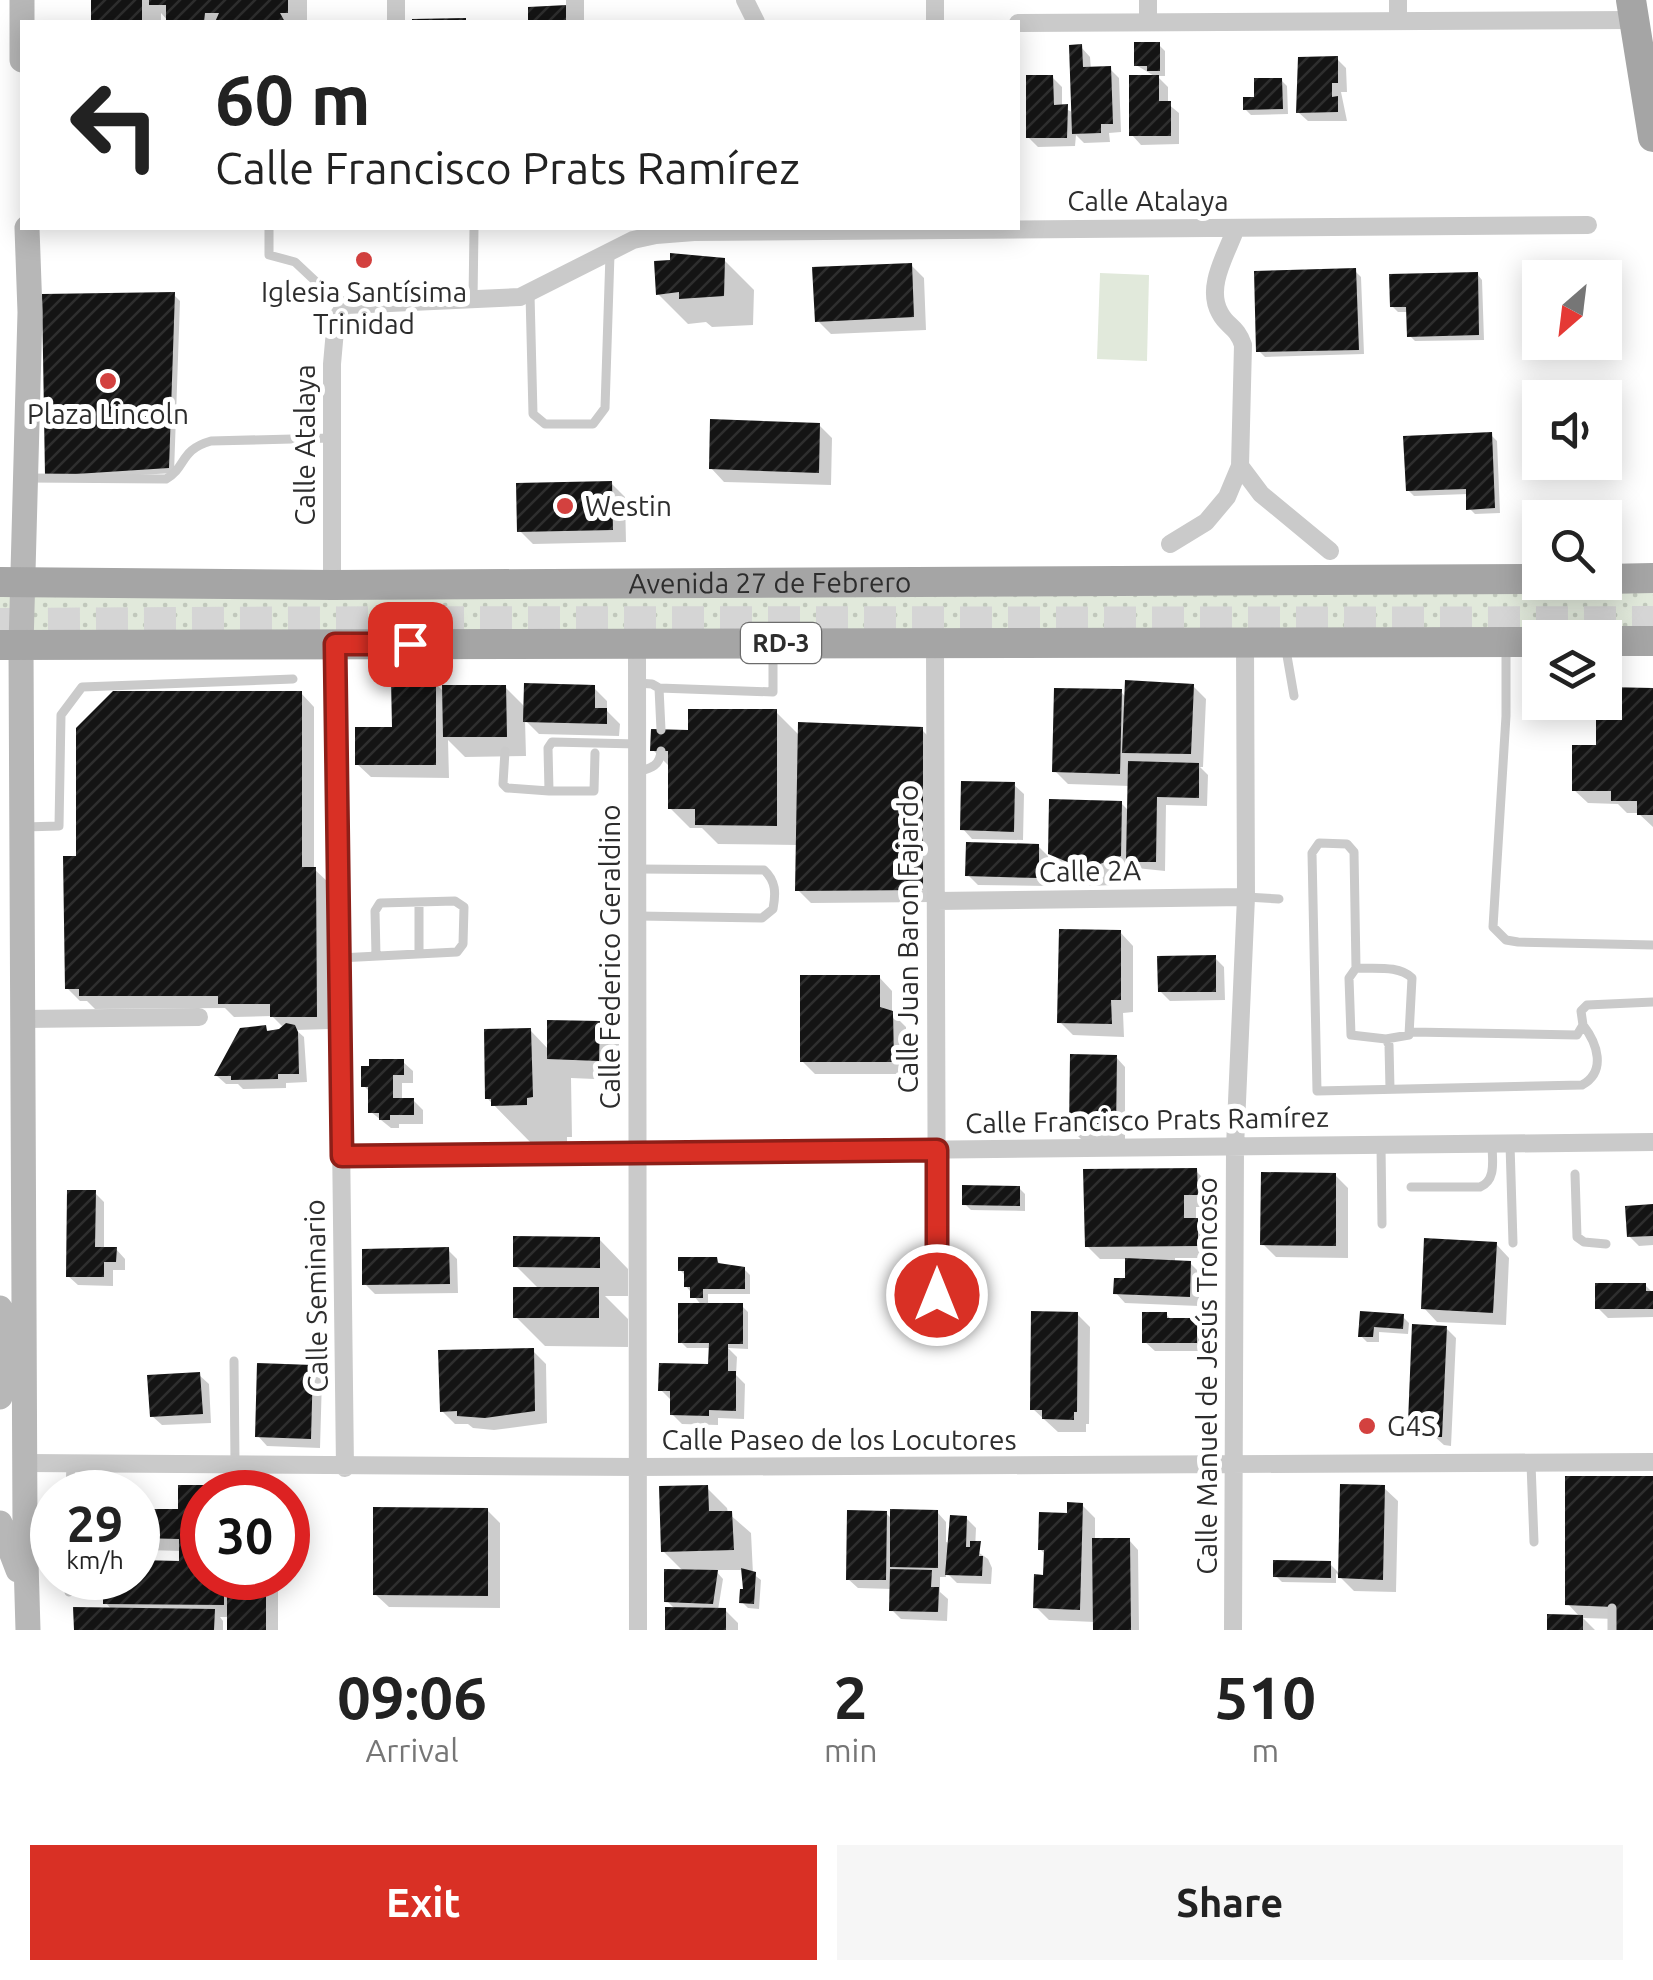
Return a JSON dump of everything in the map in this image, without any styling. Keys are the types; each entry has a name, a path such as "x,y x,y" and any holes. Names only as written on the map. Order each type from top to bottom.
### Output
{"main road":[{"path":"1632,10 1653,137"},
{"path":"28,230 25,478 11,582 22,827 28,1630"},
{"path":"1622,575 1653,567"},
{"path":"1622,578 1653,578"},
{"name":"Avenida 27 de Febrero","path":"11,582 332,585 1522,580"},
{"path":"1622,642 1652,641"},
{"name":"RD-3","path":"11,646 1522,642"},
{"path":"0,1308 0,1397"},
{"path":"0,1523 27,1603"}],"street":[{"path":"1148,0 1148,22"},
{"path":"1398,0 1398,20"},
{"path":"1020,23 1398,20 1632,10"},
{"name":"Calle Atalaya","path":"1020,230 1588,224"},
{"path":"1170,544 1206,522 1226,497 1240,466 1242,345 1238,331 1220,316 1213,294 1236,228"},
{"name":"Calle Atalaya","path":"332,585 336,319 344,307 520,297 610,251 652,235 965,230"},
{"path":"1240,466 1262,494 1330,551"},
{"name":"Calle Manuel de Jesús Troncoso","path":"1234,1630 1235,1147 1246,897 1246,642"},
{"name":"Calle Juan Baron Fajardo","path":"934,643 937,1295"},
{"name":"Calle Seminario","path":"335,644 345,1468"},
{"name":"Calle Federico Geraldino","path":"637,644 638,1630"},
{"name":"Calle 2A","path":"936,900 1246,897"},
{"path":"23,1019 199,1017"},
{"name":"Calle Francisco Prats Ramírez","path":"342,1156 1653,1142"},
{"name":"Calle Paseo de los Locutores","path":"25,1463 637,1468 1653,1462"}],"lane":[{"path":"269,230 269,255 295,262 344,307"},
{"path":"473,300 474,230"},
{"path":"530,292 533,414 545,424 593,424 605,408 610,251"},
{"path":"25,478 166,479 193,448 211,441 332,438"},
{"path":"1284,642 1294,696"},
{"path":"1506,642 1506,716 1490,922 1497,934 1518,942 1653,944"},
{"path":"637,683 659,688 773,692 773,643"},
{"path":"22,827 59,826 61,715 82,686 293,680"},
{"path":"659,688 661,730"},
{"path":"549,791 548,748 552,742 637,744"},
{"path":"504,751 503,784 507,788 594,792 595,752"},
{"path":"638,772 654,767 661,760 662,751"},
{"path":"1582,1025 1596,1042 1598,1054 1595,1072 1582,1085 1317,1091 1312,853 1319,843 1346,844 1354,852 1356,968 1349,978 1348,1032 1355,1036 1386,1040 1403,1038 1411,1032 1576,1035 1582,1025 1581,1011 1587,1005 1653,1002"},
{"path":"638,869 764,870 772,878 776,894 773,909 762,918 638,916"},
{"path":"1246,897 1279,900"},
{"path":"339,958 457,952 462,949 464,907 455,901 377,906 376,956"},
{"path":"419,902 420,954"},
{"path":"1356,968 1401,970 1412,978 1411,1032"},
{"path":"1386,1040 1390,1089"},
{"path":"1411,1187 1488,1184 1501,1144"},
{"path":"1501,1144 1513,1243"},
{"path":"1382,1145 1382,1224"},
{"path":"1575,1174 1577,1236 1584,1242 1606,1244"},
{"path":"234,1360 236,1466"},
{"path":"70,1464 70,1470"},
{"path":"1532,1464 1534,1542"},
{"path":"1612,1608 1612,1630"}],"shaded area":[{"path":"1100,273 1149,275 1147,361 1097,359"},
{"path":"1622,583 1653,583 1653,635 1622,635 1622,620 1522,620 1522,635 0,638 0,591 1522,585 1522,600 1622,600"}],"building":[{"path":"91,0 142,0 142,20 91,20"},
{"path":"149,0 288,0 288,13 280,13 284,20 216,20 219,13 205,13 204,20 166,20 166,5 149,5"},
{"path":"567,5 568,20 528,20 528,7"},
{"path":"466,18 466,20 412,20"},
{"path":"1134,42 1160,42 1160,71 1134,66"},
{"path":"1082,44 1083,67 1111,66 1113,124 1101,124 1101,133 1072,134 1069,45"},
{"path":"1338,56 1338,83 1332,83 1332,97 1338,96 1338,112 1296,113 1298,57"},
{"path":"1026,75 1053,75 1054,105 1068,104 1067,138 1026,138"},
{"path":"1129,75 1159,75 1159,101 1171,101 1171,136 1129,136"},
{"path":"1254,78 1282,78 1283,109 1243,110 1243,97 1254,97"},
{"path":"670,253 725,258 724,296 679,299 679,292 656,295 654,261 670,260"},
{"path":"912,263 914,317 815,322 812,267"},
{"path":"1356,268 1359,350 1256,352 1254,271"},
{"path":"1478,272 1479,335 1407,337 1406,307 1390,307 1389,274"},
{"name":"Plaza Lincoln","path":"175,292 169,468 45,476 42,294"},
{"path":"710,419 820,423 819,473 709,469"},
{"path":"1492,432 1495,508 1466,510 1466,489 1406,491 1403,436"},
{"name":"Westin","path":"612,481 613,530 517,532 516,483"},
{"path":"391,680 436,680 436,765 355,765 355,727 392,727"},
{"path":"1125,680 1194,684 1191,754 1122,753"},
{"path":"524,683 595,685 595,708 607,708 607,724 523,722"},
{"path":"442,685 506,685 507,737 443,737"},
{"path":"1622,687 1653,688 1653,815 1637,815 1637,801 1611,801 1611,791 1572,791 1572,745 1596,745 1596,720 1622,720"},
{"path":"1054,688 1122,689 1120,774 1052,772"},
{"path":"113,691 302,691 302,867 316,867 317,1017 270,1017 270,1004 218,1004 218,996 79,996 79,989 65,989 63,856 76,856 76,728"},
{"path":"688,709 777,709 777,826 695,825 695,809 668,809 668,751 650,751 651,729 688,730"},
{"path":"798,722 923,727 923,890 795,891"},
{"path":"1128,761 1199,763 1199,798 1157,797 1156,862 1126,862"},
{"path":"961,781 1015,782 1014,832 960,830"},
{"path":"1049,799 1122,801 1121,856 1100,864 1101,873 1074,873 1070,863 1048,854"},
{"path":"966,842 1039,844 1039,878 965,876"},
{"path":"1059,929 1121,930 1121,1000 1111,1000 1112,1024 1057,1023"},
{"path":"1216,955 1216,992 1158,992 1157,956"},
{"path":"800,975 880,975 880,1007 893,1011 894,1062 800,1062"},
{"path":"547,1020 600,1021 599,1061 547,1059"},
{"path":"286,1023 295,1025 298,1032 299,1074 278,1074 278,1079 231,1080 231,1076 214,1076 240,1028 266,1025 267,1031"},
{"path":"531,1028 533,1097 527,1098 527,1105 491,1106 491,1099 485,1099 484,1029"},
{"path":"1070,1054 1117,1055 1116,1131 1069,1131"},
{"path":"369,1059 404,1059 404,1075 393,1075 393,1098 414,1098 414,1115 390,1115 390,1120 379,1120 379,1113 368,1113 368,1087 361,1087 361,1066 369,1066"},
{"path":"1197,1168 1198,1195 1184,1195 1184,1218 1198,1218 1198,1246 1085,1247 1083,1169"},
{"path":"1261,1172 1336,1173 1336,1246 1260,1245"},
{"path":"962,1185 1020,1186 1020,1206 962,1205"},
{"path":"67,1190 96,1190 95,1247 117,1247 116,1262 104,1262 104,1277 66,1277"},
{"path":"1653,1204 1653,1236 1627,1237 1625,1206"},
{"path":"513,1236 600,1237 600,1268 513,1267"},
{"path":"1424,1238 1497,1242 1493,1313 1421,1309"},
{"path":"449,1247 450,1284 362,1285 362,1249"},
{"path":"678,1257 717,1257 718,1263 745,1267 745,1289 703,1289 703,1298 690,1298 690,1287 684,1287 684,1271 678,1271"},
{"path":"1125,1258 1191,1261 1190,1297 1113,1294 1114,1278 1125,1278"},
{"path":"1595,1283 1646,1283 1646,1291 1653,1291 1653,1309 1595,1309"},
{"path":"513,1287 599,1287 599,1318 513,1318"},
{"path":"678,1303 743,1303 743,1344 728,1344 728,1371 736,1371 736,1411 709,1410 709,1416 670,1415 670,1391 658,1391 659,1363 708,1364 709,1343 678,1343"},
{"path":"1031,1311 1078,1312 1074,1420 1042,1419 1042,1410 1030,1410"},
{"path":"1360,1311 1404,1314 1403,1329 1374,1327 1373,1337 1358,1337"},
{"path":"1142,1312 1167,1312 1167,1318 1197,1318 1197,1343 1142,1343"},
{"path":"1412,1324 1447,1326 1442,1437 1432,1437 1432,1423 1408,1422"},
{"path":"534,1348 535,1411 485,1418 457,1416 457,1411 440,1412 438,1350"},
{"path":"257,1363 313,1365 311,1439 255,1437"},
{"path":"200,1372 203,1414 150,1417 147,1375"},
{"path":"1565,1476 1653,1476 1653,1630 1613,1630 1613,1607 1565,1605"},
{"path":"1340,1484 1385,1485 1383,1580 1338,1578"},
{"path":"180,1485 180,1600 224,1600 224,1605 103,1604 103,1600 160,1600 160,1561 179,1561 179,1539 160,1539 160,1509 178,1509"},
{"path":"708,1485 709,1511 732,1511 734,1550 661,1552 659,1486"},
{"path":"1067,1502 1083,1503 1080,1610 1033,1608 1034,1574 1043,1575 1044,1550 1038,1550 1039,1512 1067,1513"},
{"path":"373,1507 488,1508 488,1596 373,1595"},
{"path":"890,1509 938,1510 938,1568 890,1567"},
{"path":"847,1510 887,1511 886,1580 846,1580"},
{"path":"950,1515 967,1516 966,1547 970,1547 970,1541 981,1541 982,1576 945,1575"},
{"path":"1092,1538 1130,1538 1131,1630 1093,1630"},
{"path":"1273,1560 1331,1561 1331,1578 1273,1577"},
{"path":"741,1568 756,1572 754,1604 739,1603 743,1589"},
{"path":"664,1569 718,1570 713,1604 664,1602"},
{"path":"890,1569 932,1570 931,1587 939,1587 938,1612 889,1611"},
{"path":"227,1600 266,1600 266,1630 227,1630"},
{"path":"73,1607 215,1609 214,1630 74,1630"},
{"path":"665,1607 726,1608 726,1630 665,1630"},
{"path":"1547,1614 1583,1615 1583,1630 1547,1630"}],"tunnel":[{"path":"0,624 1653,622"}],"place":[{"name":"Iglesia Santísima Trinidad","path":"364,260"},
{"name":"Plaza Lincoln","path":"108,381"},
{"name":"Westin","path":"565,506"},
{"name":"G4S","path":"1367,1426"}],"route":[{"path":"410,644 335,644 342,1156 937,1150 937,1295"}]}
